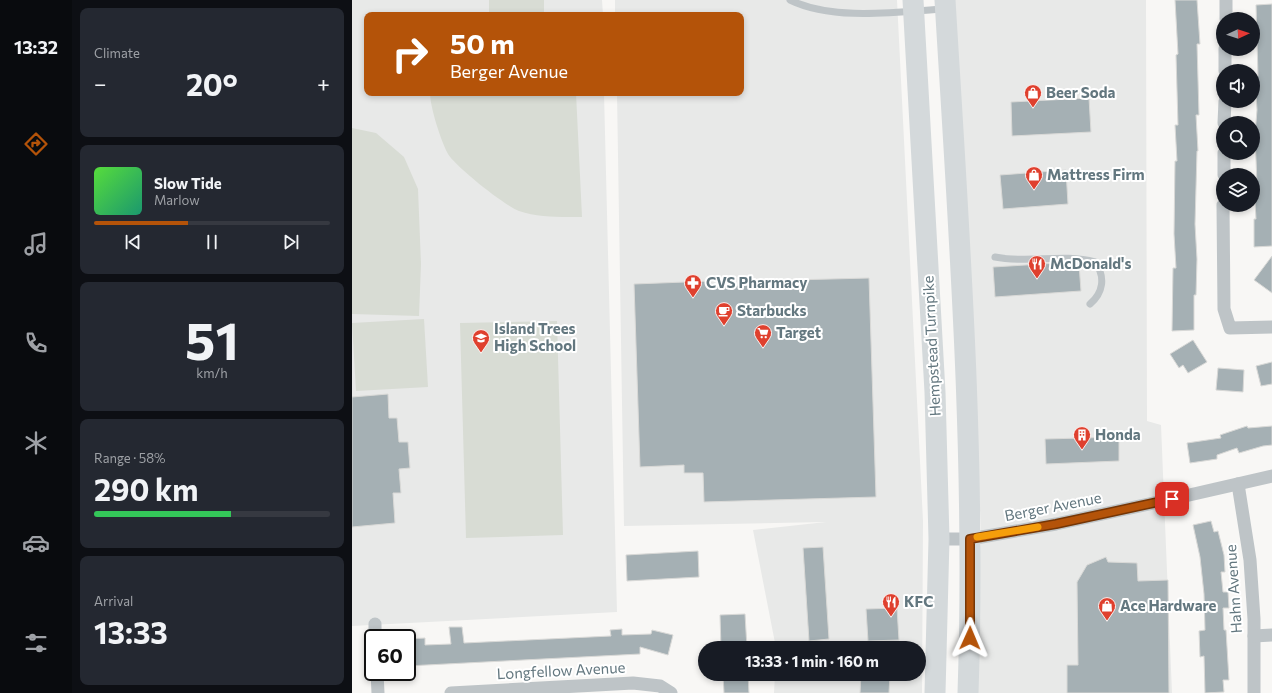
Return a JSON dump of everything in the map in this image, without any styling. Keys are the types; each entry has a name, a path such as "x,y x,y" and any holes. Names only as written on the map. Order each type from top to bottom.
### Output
{"main road":[{"name":"Hempstead Turnpike","path":"945,4 965,342 970,539 968,693"},
{"name":"Hempstead Turnpike","path":"914,5 934,374 939,539 935,693"}],"street":[{"path":"1226,0 1226,12"},
{"path":"1223,212 1224,309 1230,328 1272,326"},
{"name":"Berger Avenue","path":"939,539 970,539 1056,524 1272,476"},
{"name":"Hahn Avenue","path":"1238,484 1250,560 1254,619 1254,693"},
{"path":"375,624 375,629"},
{"path":"1254,636 1272,635"},
{"path":"377,681 378,693"},
{"name":"Longfellow Avenue","path":"451,693 638,683 660,686 671,693"}],"lane":[{"path":"790,0 818,10 868,13 914,5 945,4"},
{"path":"996,257 1012,260 1076,257 1096,262 1100,268 1102,287 1098,297 1090,304"}],"shaded area":[{"name":"Island Trees High School","path":"352,0 602,0 603,12 364,12 364,96 604,96 617,612 352,626"},
{"path":"489,0 544,0 544,12 489,12"},
{"path":"615,0 897,0 923,521 922,641 775,641 753,530 826,522 624,526 617,96 744,96 744,12 615,12"},
{"path":"950,0 1146,0 1147,421 1161,425 1172,693 974,693 981,527"},
{"path":"430,96 576,96 582,217 542,216 519,211 481,185 460,168 448,154 436,124"},
{"path":"352,128 376,133 404,157 418,189 421,264 419,316 352,314"},
{"path":"424,319 428,387 356,391 352,323"},
{"path":"557,321 563,535 466,538 460,323"},
{"path":"775,681 922,681 922,693 774,693"}],"building":[{"path":"1175,0 1197,0 1200,44 1197,44 1199,115 1196,115 1198,151 1195,224 1197,259 1196,295 1194,295 1194,330 1172,331 1173,268 1176,268 1174,234 1175,161 1177,161 1175,125 1178,125 1176,55 1178,54"},
{"path":"1272,4 1272,246 1254,247 1254,219 1256,219 1256,212 1260,212 1260,168 1256,168 1256,160 1260,160 1260,116 1257,116 1257,108 1260,108 1260,64 1258,64 1257,56 1260,56 1260,12 1256,12 1256,5"},
{"path":"1089,98 1091,132 1012,136 1011,102"},
{"name":"Mattress Firm","path":"1066,170 1068,204 1003,209 1000,175"},
{"path":"1272,256 1272,293 1254,280"},
{"name":"McDonald's","path":"1058,263 1079,264 1081,291 995,297 993,267"},
{"path":"869,278 876,497 704,502 703,473 684,473 684,465 640,467 634,284 711,281 711,286 792,284 792,280"},
{"path":"1193,340 1207,362 1188,373 1183,365 1179,368 1170,354"},
{"path":"1272,362 1272,384 1261,386 1256,366"},
{"path":"1218,368 1244,370 1243,392 1216,390"},
{"path":"388,394 389,418 397,418 399,442 408,442 410,468 399,469 401,493 393,493 395,523 352,527 352,397"},
{"path":"1247,426 1248,428 1272,426 1272,445 1239,453 1237,448 1217,455 1217,459 1190,463 1187,443 1221,438 1220,435"},
{"name":"Honda","path":"1119,437 1119,461 1046,464 1045,439"},
{"path":"1211,521 1214,532 1218,531 1224,555 1225,572 1221,572 1223,592 1228,592 1229,608 1223,608 1229,680 1223,680 1224,692 1205,693 1204,656 1200,657 1199,631 1205,630 1204,594 1200,557 1193,525"},
{"path":"823,547 829,639 809,641 803,548"},
{"path":"698,551 699,577 627,581 626,555"},
{"path":"1106,557 1108,562 1137,563 1138,581 1168,580 1169,693 1067,693 1067,665 1078,665 1077,582 1087,565"},
{"path":"897,608 899,640 868,641 866,609"},
{"path":"745,614 747,641 721,641 720,615"},
{"path":"449,627 462,627 464,643 611,636 610,630 622,629 622,635 651,634 652,630 673,635 668,655 640,647 640,654 416,666 416,638 425,638 425,645 451,644"},
{"path":"723,681 748,681 749,693 724,693"},
{"path":"861,681 890,681 889,693 860,693"}],"slow traffic":[{"path":"977,537 1038,527"}],"place":[{"name":"Beer Soda","path":"1033,108"},
{"name":"Mattress Firm","path":"1034,190"},
{"name":"McDonald's","path":"1037,279"},
{"name":"CVS Pharmacy","path":"693,298"},
{"name":"Starbucks","path":"724,326"},
{"name":"Target","path":"763,348"},
{"name":"Island Trees High School","path":"481,353"},
{"name":"Honda","path":"1082,450"},
{"name":"KFC","path":"891,617"},
{"name":"Ace Hardware","path":"1107,621"}],"route":[{"path":"970,638 970,539 1056,524 1172,499"}]}
